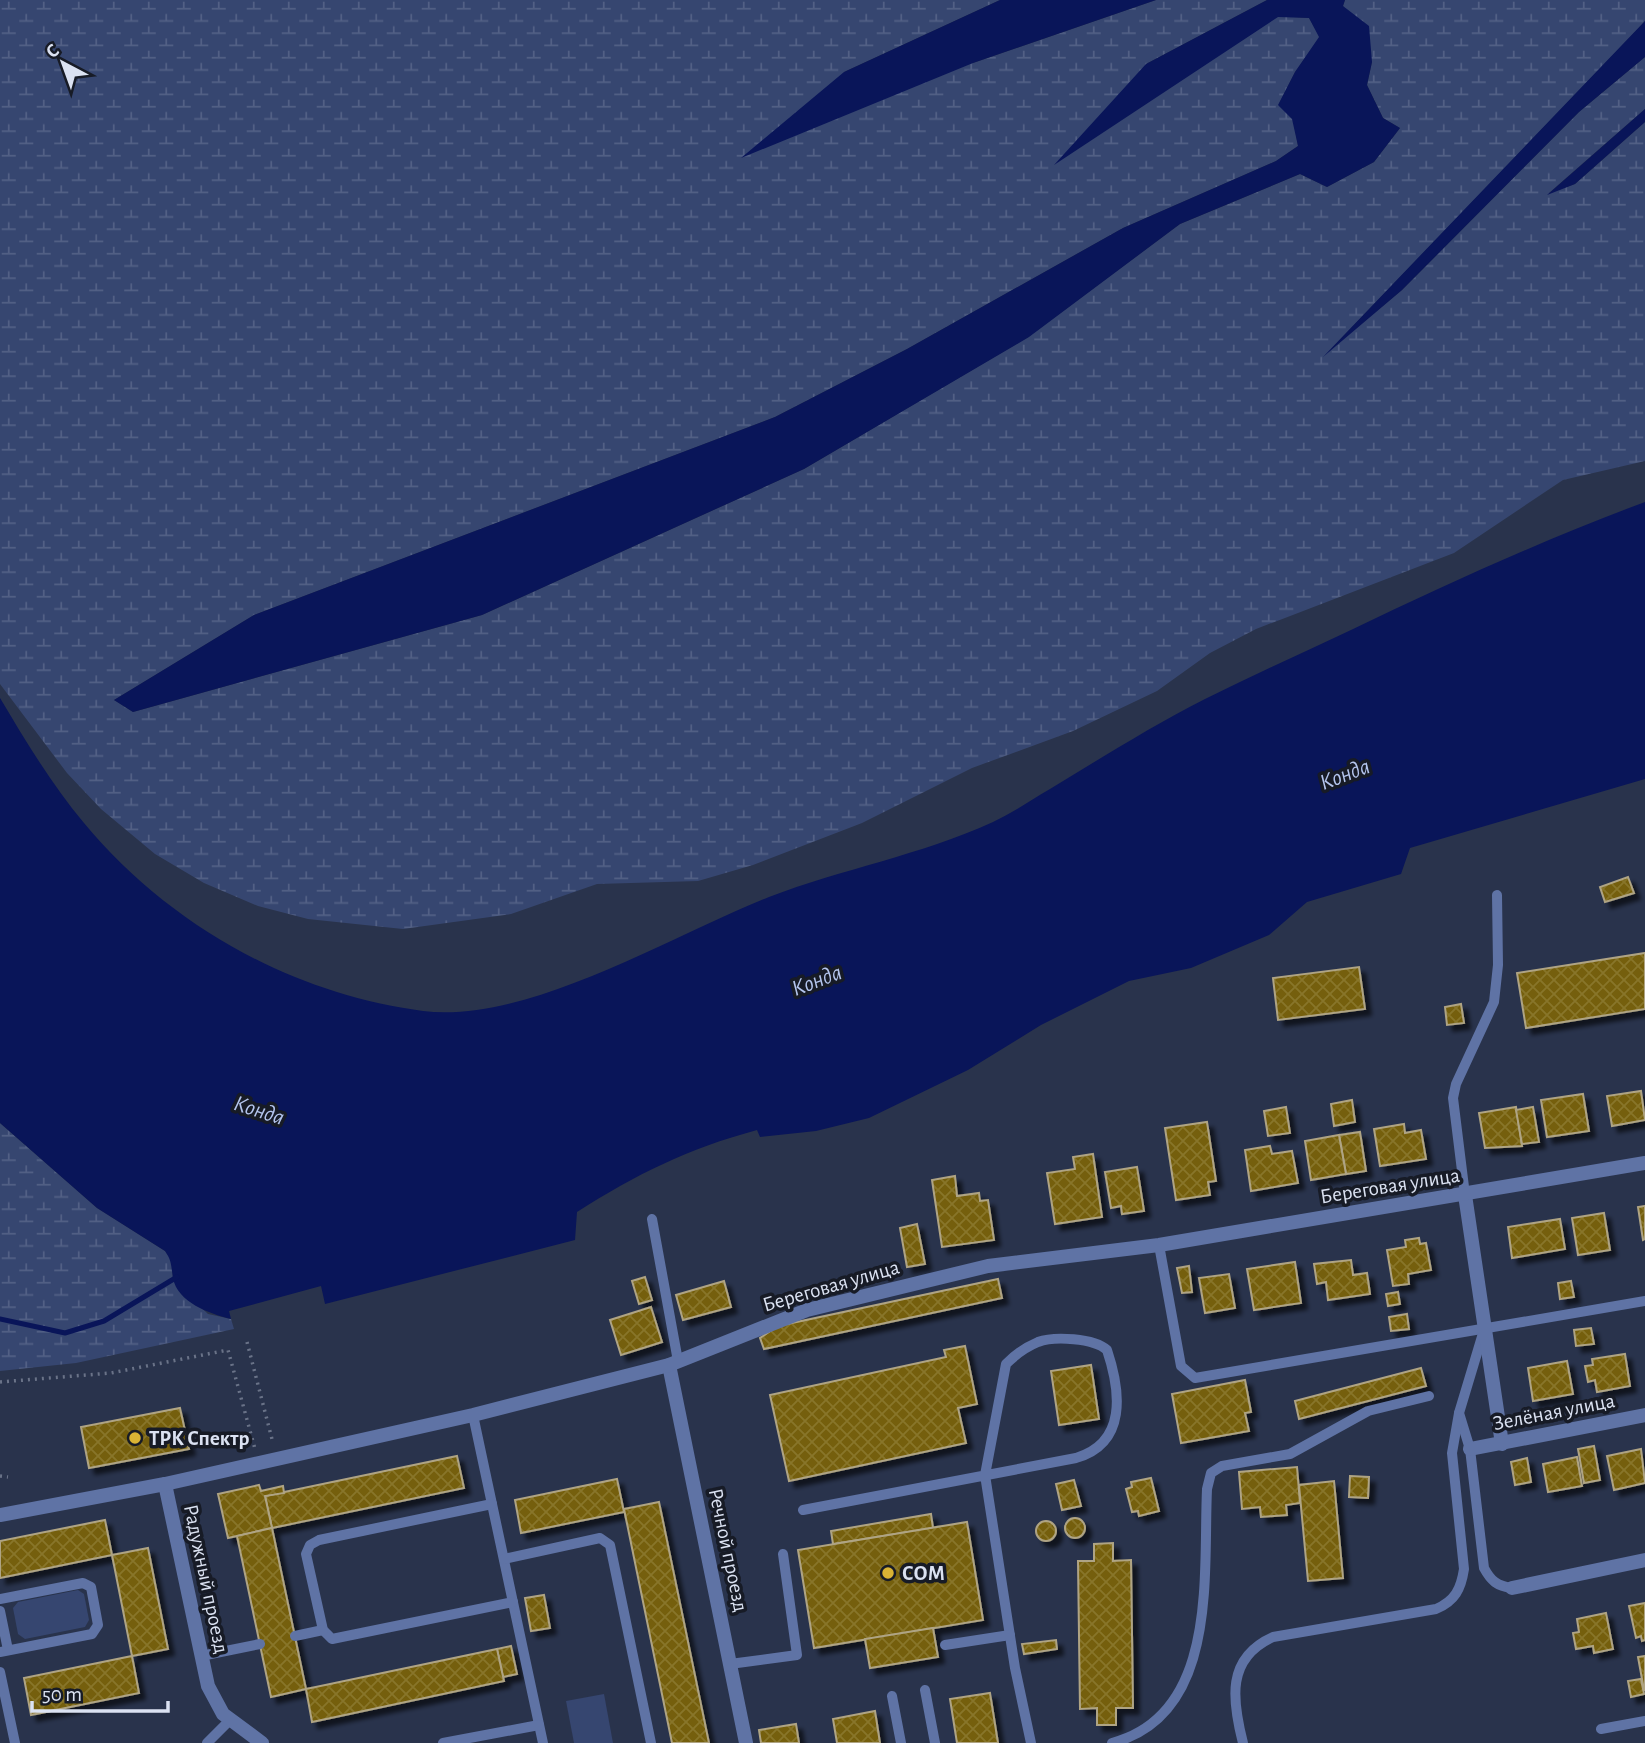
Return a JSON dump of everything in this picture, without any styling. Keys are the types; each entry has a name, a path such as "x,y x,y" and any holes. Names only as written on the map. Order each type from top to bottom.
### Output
{"street":[{"name":"Береговая улица","path":"0,1515 165,1484 472,1415 673,1363 780,1319 871,1294 1023,1260 1159,1245 1645,1163"},
{"path":"1465,1195 1502,1444"},
{"name":"Речной проезд","path":"673,1363 746,1743"},
{"name":"Зелёная улица","path":"1470,1449 1645,1415"},
{"name":"Радужный проезд","path":"165,1484 201,1656 214,1702 230,1720 262,1743"},
{"path":"1512,1588 1645,1560"}],"lane":[{"path":"1465,1195 1453,1098 1456,1084 1494,1002 1498,965 1497,895"},
{"path":"652,1219 673,1363"},
{"path":"1159,1245 1181,1366 1195,1378 1645,1301"},
{"path":"1243,1743 1235,1701 1238,1669 1245,1656 1257,1644 1273,1637 1436,1609 1448,1604 1455,1595 1464,1569 1452,1453 1459,1413 1484,1329"},
{"path":"803,1510 985,1475 1087,1455 1108,1438 1119,1411 1111,1361 1101,1345 1050,1340 1038,1342 1015,1355 1006,1364 985,1475 1010,1635 1031,1743"},
{"path":"1112,1743 1150,1727 1170,1709 1185,1684 1193,1662 1201,1608 1207,1489 1211,1473 1222,1466 1302,1450 1368,1412 1429,1396"},
{"path":"1459,1413 1470,1449 1483,1568 1490,1579 1500,1586 1512,1588"},
{"path":"472,1415 543,1743"},
{"path":"492,1504 319,1540 310,1545 306,1554 323,1630 332,1639 513,1602"},
{"path":"504,1559 600,1538 610,1545 651,1743"},
{"path":"730,1664 797,1655 783,1554"},
{"path":"0,1599 83,1583 90,1587 98,1626 92,1634 4,1651 0,1611"},
{"path":"295,1636 323,1630"},
{"path":"944,1645 1010,1635"},
{"path":"201,1656 260,1644"},
{"path":"0,1672 15,1743"},
{"path":"925,1690 935,1743"},
{"path":"892,1696 901,1743"},
{"path":"207,1743 230,1720"},
{"path":"1601,1729 1645,1721"},
{"path":"443,1743 539,1724"}],"path":[{"path":"247,1342 277,1459"},
{"path":"0,1382 111,1374 228,1350 258,1463"},
{"path":"0,1476 8,1477"}],"green space":[{"path":"0,0 1000,0 844,72 973,63 1156,0 1267,0 1146,64 1241,41 1278,16 1309,18 1320,37 1295,72 1279,104 1293,119 1298,146 1276,161 1123,228 907,349 775,417 254,615 114,700 133,712 482,615 804,469 1028,337 1180,224 1300,174 1327,187 1374,162 1400,128 1383,118 1367,85 1372,62 1343,6 1345,0 1645,0 1645,21 1331,349 1402,290 1579,112 1645,57 1645,109 1549,193 1575,184 1645,122 1645,461 1563,480 1454,553 1256,629 1210,653 1157,691 1073,731 972,768 862,823 753,865 698,881 597,884 511,914 403,929 308,919 258,906 204,883 155,854 101,809 67,773 0,684"},
{"path":"0,1123 97,1208 165,1251 172,1261 173,1281 208,1314 231,1319 234,1329 76,1363 0,1371"},
{"path":"78,1590 84,1594 89,1620 85,1627 25,1639 18,1634 13,1608 18,1602"},
{"path":"604,1694 613,1743 574,1743 566,1701"}],"water":[{"path":"1000,0 1156,0 973,63 741,158 844,72"},
{"path":"1267,0 1345,0 1343,6 1369,26 1372,62 1367,85 1383,118 1400,128 1374,162 1327,187 1300,174 1180,224 1029,337 804,469 482,615 133,712 114,700 254,615 775,417 907,349 1123,228 1276,161 1298,146 1292,119 1278,105 1295,72 1319,37 1309,18 1278,17 1054,165 1146,64"},
{"path":"1645,21 1645,57 1579,112 1402,290 1323,357"},
{"path":"1645,109 1645,122 1575,184 1547,195"},
{"name":"Конда","path":"1645,502 1645,779 1410,848 1401,874 1307,902 1269,935 1191,968 1129,981 1041,1025 968,1070 869,1118 816,1131 760,1137 757,1130 685,1154 642,1174 577,1212 575,1240 325,1304 321,1286 229,1311 231,1319 204,1310 188,1300 176,1286 165,1251 97,1208 0,1123 0,698 50,778 84,823 117,859 154,893 193,922 280,971 326,989 423,1011 464,1011 508,1004 553,991 769,897 966,834 1015,811 1146,731 1223,690 1496,563"}],"building":[{"path":"1628,877 1634,893 1605,902 1600,887"},
{"path":"1645,953 1645,1009 1526,1028 1517,973"},
{"path":"1359,967 1365,1009 1278,1020 1273,978"},
{"path":"1461,1004 1464,1023 1447,1025 1445,1007"},
{"path":"1641,1091 1645,1120 1612,1126 1607,1096"},
{"path":"1583,1094 1589,1131 1547,1137 1541,1100"},
{"path":"1352,1100 1355,1122 1334,1126 1331,1104"},
{"path":"1286,1107 1290,1133 1268,1136 1264,1111"},
{"path":"1516,1107 1522,1146 1485,1148 1479,1113"},
{"path":"1533,1107 1539,1142 1522,1144 1516,1110"},
{"path":"1207,1122 1216,1181 1208,1182 1210,1195 1176,1200 1165,1128"},
{"path":"1404,1124 1405,1133 1421,1130 1426,1159 1380,1166 1374,1129"},
{"path":"1360,1132 1366,1171 1346,1174 1339,1135"},
{"path":"1339,1135 1346,1174 1311,1180 1305,1141"},
{"path":"1270,1146 1272,1154 1292,1151 1298,1183 1251,1191 1245,1150"},
{"path":"1093,1154 1102,1217 1055,1224 1047,1173 1075,1169 1073,1157"},
{"path":"1137,1167 1144,1211 1122,1214 1121,1206 1111,1208 1105,1172"},
{"path":"955,1176 957,1196 979,1193 980,1201 988,1200 994,1240 942,1247 932,1180"},
{"path":"1645,1206 1645,1239 1643,1240 1638,1207"},
{"path":"1604,1213 1610,1250 1578,1255 1572,1218"},
{"path":"1560,1219 1565,1249 1512,1258 1508,1227"},
{"path":"917,1224 925,1264 907,1267 900,1228"},
{"path":"1419,1238 1420,1244 1426,1243 1431,1270 1408,1274 1409,1284 1393,1286 1387,1250 1406,1247 1405,1240"},
{"path":"1351,1260 1353,1275 1367,1273 1370,1294 1328,1300 1326,1282 1317,1284 1314,1264"},
{"path":"1295,1262 1301,1303 1254,1310 1247,1269"},
{"path":"1189,1266 1192,1292 1182,1293 1177,1268"},
{"path":"1229,1274 1235,1308 1205,1313 1199,1278"},
{"path":"645,1277 652,1300 639,1304 632,1281"},
{"path":"998,1279 1002,1298 764,1349 760,1338 778,1326"},
{"path":"724,1281 731,1307 683,1320 676,1295"},
{"path":"1571,1281 1574,1297 1560,1299 1558,1283"},
{"path":"1398,1292 1400,1304 1388,1306 1386,1294"},
{"path":"651,1307 662,1342 621,1355 610,1320"},
{"path":"1407,1314 1409,1329 1391,1331 1389,1317"},
{"path":"1591,1328 1594,1344 1576,1346 1574,1330"},
{"path":"965,1346 977,1404 958,1408 966,1443 789,1481 770,1395 946,1357 944,1350"},
{"path":"1625,1354 1630,1386 1597,1392 1595,1380 1588,1382 1585,1366 1593,1365 1592,1359"},
{"path":"1567,1361 1573,1394 1533,1401 1528,1368"},
{"path":"1091,1365 1099,1419 1059,1425 1051,1371"},
{"path":"1421,1368 1426,1386 1299,1419 1295,1401"},
{"path":"1245,1380 1251,1412 1245,1413 1249,1431 1181,1443 1172,1394"},
{"name":"ТРК Спектр","path":"180,1408 189,1449 89,1468 81,1427"},
{"path":"1594,1446 1600,1480 1584,1483 1578,1449"},
{"path":"1641,1449 1645,1483 1614,1490 1607,1456"},
{"path":"457,1456 464,1488 272,1528 265,1496"},
{"path":"1577,1457 1582,1486 1548,1492 1543,1464"},
{"path":"1527,1458 1531,1482 1515,1485 1511,1462"},
{"path":"1297,1467 1300,1503 1286,1505 1287,1515 1261,1517 1260,1507 1242,1509 1239,1472"},
{"path":"1350,1476 1369,1477 1368,1498 1349,1497"},
{"path":"1151,1478 1159,1511 1139,1516 1138,1511 1132,1512 1126,1489 1132,1487 1131,1482"},
{"path":"617,1479 624,1512 521,1533 515,1500"},
{"path":"1074,1480 1081,1506 1062,1510 1056,1484"},
{"path":"1334,1481 1343,1578 1308,1581 1299,1485"},
{"path":"259,1485 261,1491 283,1486 284,1493 265,1496 272,1528 228,1538 218,1494"},
{"path":"659,1502 709,1743 672,1743 624,1509"},
{"path":"931,1514 933,1528 833,1544 831,1531"},
{"path":"1075,1518 1082,1521 1085,1528 1082,1535 1075,1538 1068,1535 1065,1528 1068,1521"},
{"path":"105,1520 112,1555 0,1578 0,1541"},
{"path":"1046,1521 1053,1524 1056,1531 1053,1538 1046,1541 1039,1538 1036,1531 1039,1524"},
{"name":"СОМ","path":"967,1522 983,1620 814,1648 798,1550"},
{"path":"272,1528 306,1689 271,1697 237,1536"},
{"path":"1113,1543 1113,1561 1131,1560 1133,1708 1116,1708 1116,1725 1097,1725 1097,1708 1080,1709 1078,1561 1094,1561 1094,1544"},
{"path":"148,1548 168,1649 132,1656 112,1555"},
{"path":"544,1595 550,1628 531,1631 525,1598"},
{"path":"1645,1603 1645,1640 1642,1641 1641,1636 1636,1638 1629,1606"},
{"path":"1606,1613 1613,1649 1594,1653 1593,1646 1576,1649 1573,1633 1579,1632 1577,1619"},
{"path":"933,1628 938,1657 870,1668 865,1639"},
{"path":"1056,1640 1057,1649 1024,1654 1022,1644"},
{"path":"511,1646 517,1674 503,1677 497,1649"},
{"path":"497,1649 504,1681 312,1722 306,1689"},
{"path":"132,1656 139,1693 31,1715 24,1678"},
{"path":"1645,1656 1645,1690 1644,1690 1638,1657"},
{"path":"1641,1679 1644,1694 1631,1697 1628,1681"},
{"path":"990,1693 998,1743 957,1743 950,1699"},
{"path":"875,1711 880,1743 837,1743 833,1719"},
{"path":"796,1724 799,1743 761,1743 759,1730"}],"waterway":[{"path":"0,1319 65,1333 104,1321 177,1277"}],"place":[{"name":"ТРК Спектр","path":"135,1438"},
{"name":"СОМ","path":"888,1573"}]}
